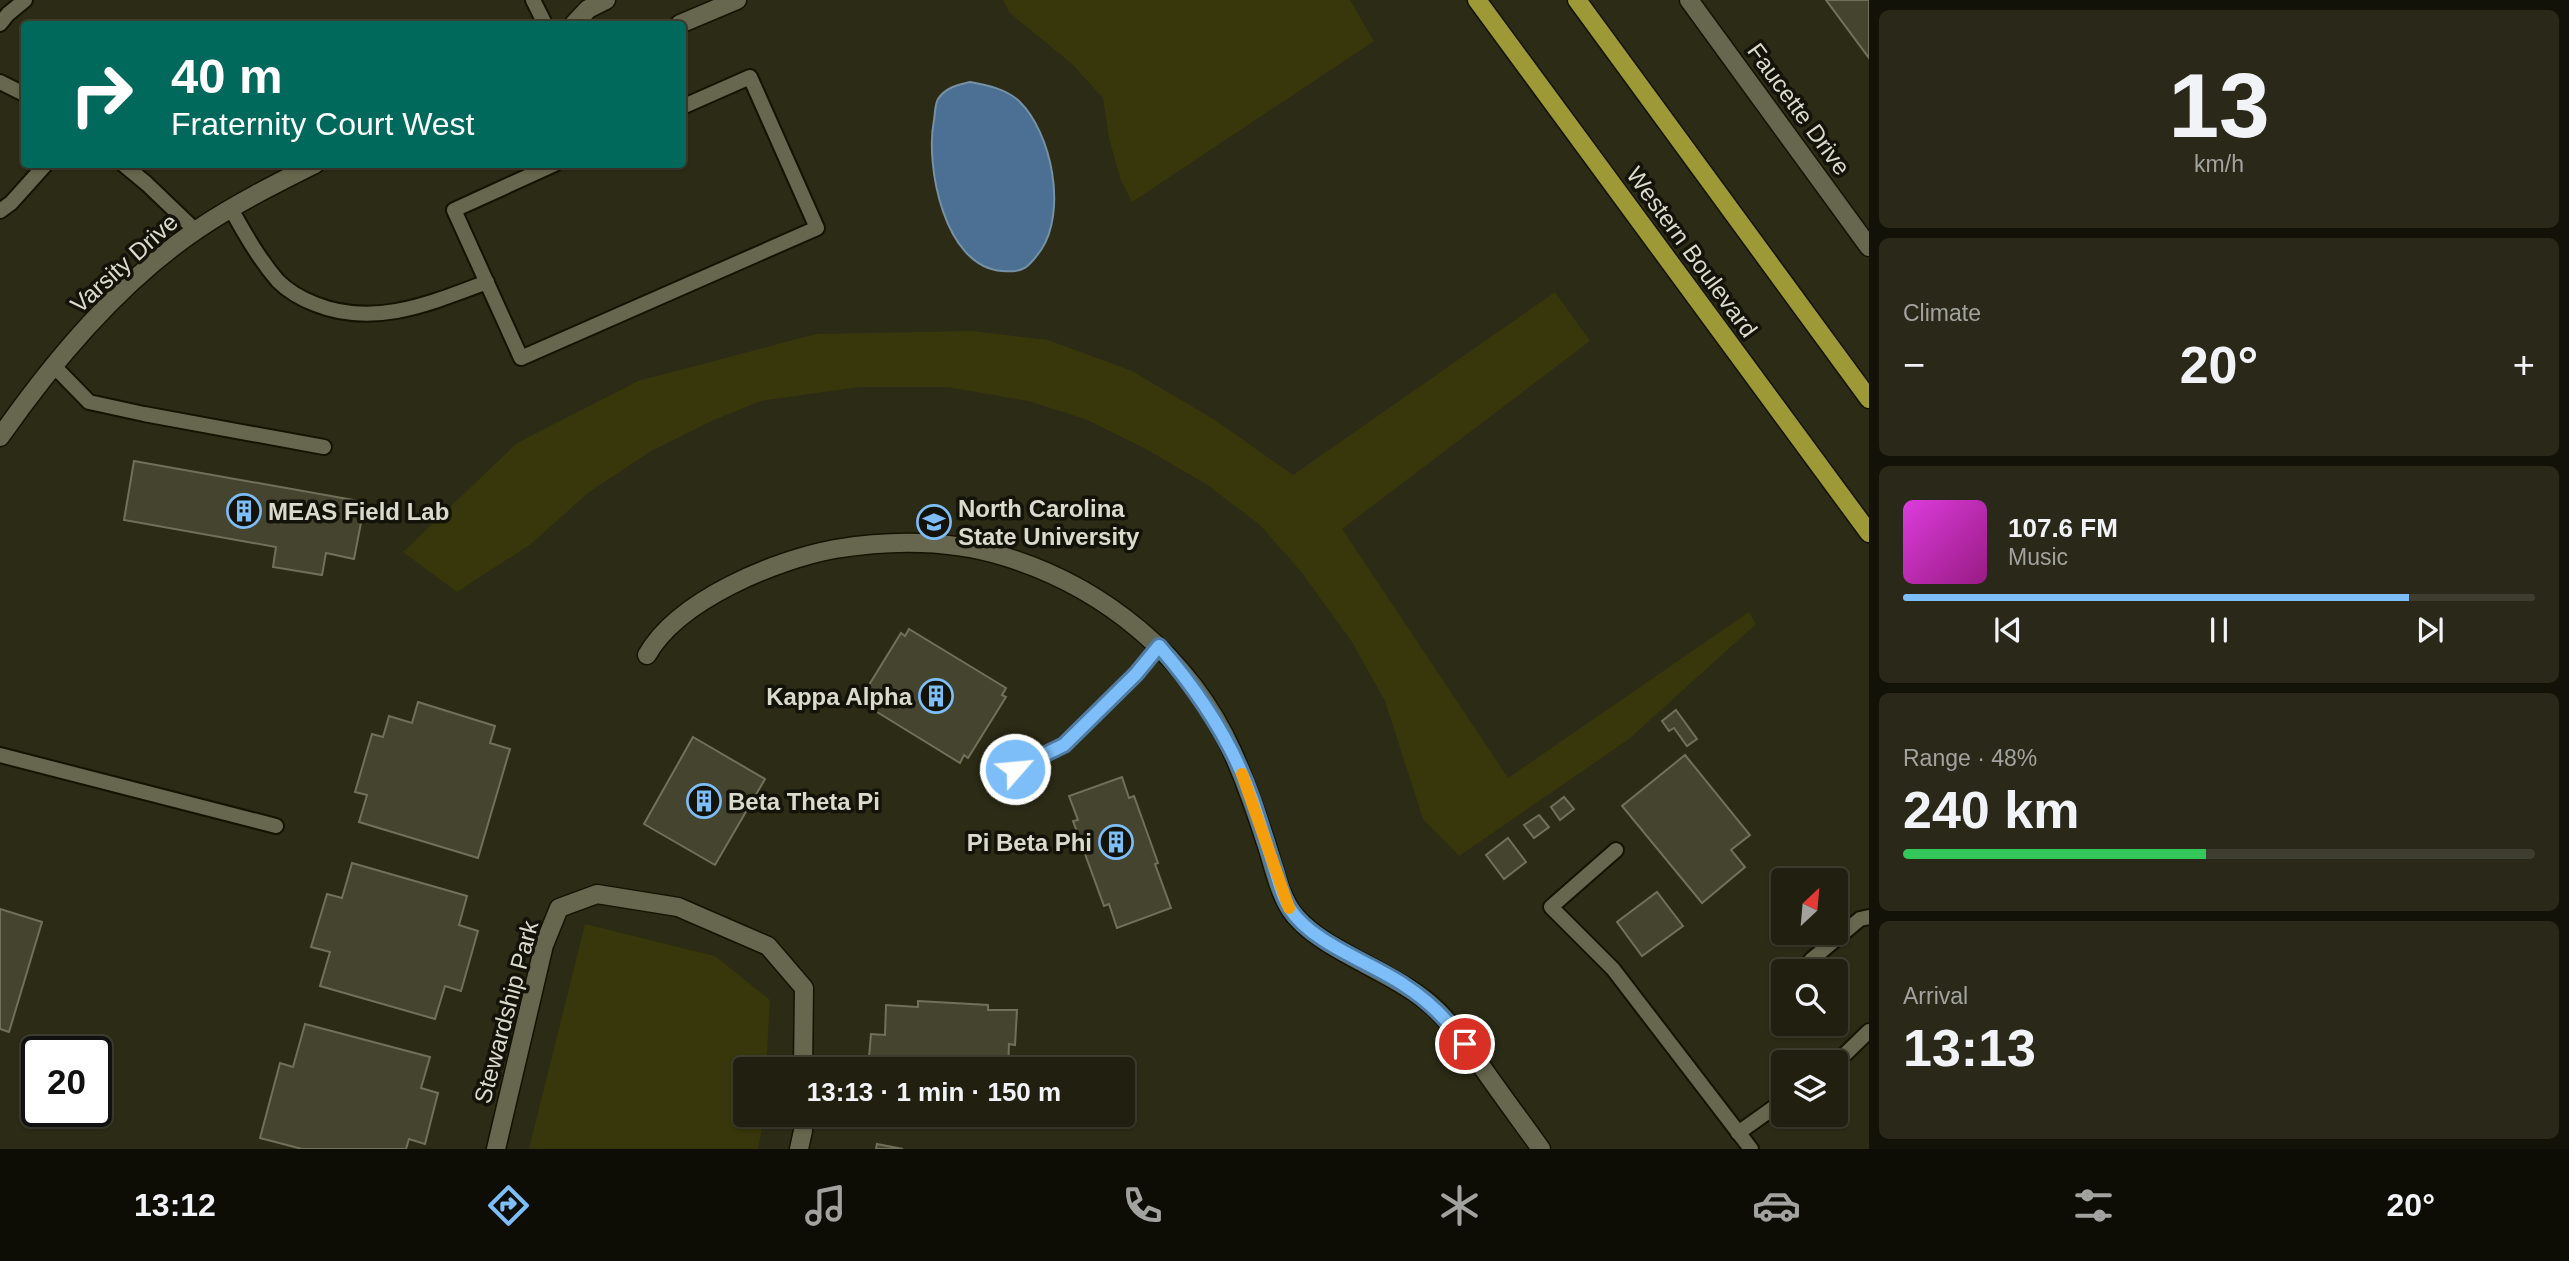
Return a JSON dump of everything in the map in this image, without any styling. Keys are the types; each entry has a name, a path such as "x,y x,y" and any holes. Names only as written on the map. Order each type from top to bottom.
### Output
{"main road":[{"name":"Western Boulevard","path":"1477,0 1869,533"},
{"path":"1577,0 1869,399"}],"street":[{"path":"577,21 588,9 606,0"},
{"path":"686,21 737,0"},
{"name":"Faucette Drive","path":"1689,0 1869,247"},
{"name":"Varsity Drive","path":"0,438 53,365 107,307 154,264 196,231 231,209 308,168"},
{"path":"647,655 657,638 682,616 751,575 824,551 863,544 956,546 1004,556 1048,573 1101,601 1159,646 1209,709 1251,796 1289,907 1297,918 1315,934 1405,985 1427,1001 1449,1023 1541,1149"},
{"name":"Stewardship Park","path":"496,1149 544,945 559,908 597,894 678,907 768,946 804,988 803,1057"},
{"path":"799,1149 802,1127"}],"lane":[{"path":"0,24 25,0"},
{"path":"533,0 544,21"},
{"path":"546,168 454,209 521,358 817,228 750,77 686,105"},
{"path":"0,82 21,92"},
{"path":"0,211 12,203 43,168"},
{"path":"128,168 196,231"},
{"path":"231,209 254,250 280,284 302,299 324,308 353,315 384,314 426,305 487,282"},
{"path":"53,365 89,402 324,447"},
{"path":"1015,769 1064,745 1136,674 1159,646"},
{"path":"0,755 276,826"},
{"path":"1616,850 1551,907 1613,969 1751,1149"},
{"path":"1812,959 1860,919 1869,917"},
{"path":"1848,1051 1869,1031"},
{"path":"1738,1133 1771,1110"}],"shaded area":[{"path":"1003,0 1350,0 1374,41 1132,202 1120,178 1109,138 1103,98 1072,64 1010,13"},
{"path":"1555,292 1590,341 1342,529 1508,778 1749,612 1756,624 1629,739 1459,856 1423,819 1385,701 1352,642 1302,573 1260,525 1206,484 1144,448 1085,419 1028,401 947,387 859,387 761,401 714,420 651,451 589,492 531,544 457,592 403,552 517,443 638,381 816,334 972,331 1048,340 1132,371 1215,420 1293,475"},
{"path":"585,924 715,956 770,1000 767,1057 733,1057 733,1127 762,1127 758,1149 529,1149"}],"water":[{"path":"970,82 990,86 1019,101 1040,132 1047,152 1054,194 1049,234 1041,250 1029,265 1021,270 1002,271 982,265 966,252 943,211 936,186 932,139 937,101 948,89"}],"building":[{"path":"1826,0 1869,0 1869,58"},
{"name":"MEAS Field Lab","path":"134,461 365,502 354,559 326,553 322,575 273,567 276,547 124,520"},
{"name":"Kappa Alpha","path":"909,629 1006,688 1002,695 1006,697 968,758 964,755 960,763 864,704 869,695 864,693 901,633 905,636"},
{"path":"418,702 495,726 490,743 510,749 478,858 359,822 367,795 355,792 372,734 383,737 389,716 412,723"},
{"path":"1676,710 1697,739 1687,746 1674,728 1669,731 1662,721"},
{"name":"Beta Theta Pi","path":"693,737 765,779 715,865 644,824"},
{"path":"1685,755 1750,835 1731,850 1745,867 1702,903 1622,806"},
{"name":"Pi Beta Phi","path":"1122,777 1129,798 1134,796 1171,908 1117,928 1109,904 1104,906 1073,821 1078,820 1069,796"},
{"path":"1564,797 1574,809 1560,820 1551,807"},
{"path":"1539,815 1549,827 1534,838 1524,825"},
{"path":"1508,838 1526,862 1504,879 1486,855"},
{"path":"352,863 467,896 459,925 478,931 461,991 445,986 435,1019 320,986 330,952 311,947 327,894 342,898"},
{"path":"1657,892 1683,926 1642,956 1617,922"},
{"path":"0,909 42,922 9,1032 0,1029"},
{"path":"918,1001 988,1005 988,1010 1017,1010 1015,1045 1009,1044 1008,1057 869,1057 871,1034 885,1035 886,1005 918,1007"},
{"path":"305,1024 430,1057 421,1088 438,1093 425,1144 409,1139 406,1149 302,1149 260,1138 280,1063 293,1067"},
{"path":"877,1144 903,1149 876,1149"}],"slow traffic":[{"path":"1242,774 1289,908"}],"place":[{"name":"MEAS Field Lab","path":"244,511"},
{"name":"North Carolina State University","path":"934,522"},
{"name":"Kappa Alpha","path":"936,696"},
{"name":"Beta Theta Pi","path":"704,801"},
{"name":"Pi Beta Phi","path":"1116,842"}],"route":[{"path":"1015,769 1064,745 1136,674 1159,646 1209,709 1230,748 1251,796 1282,893 1297,918 1315,934 1389,975 1427,1001 1465,1044"}]}
